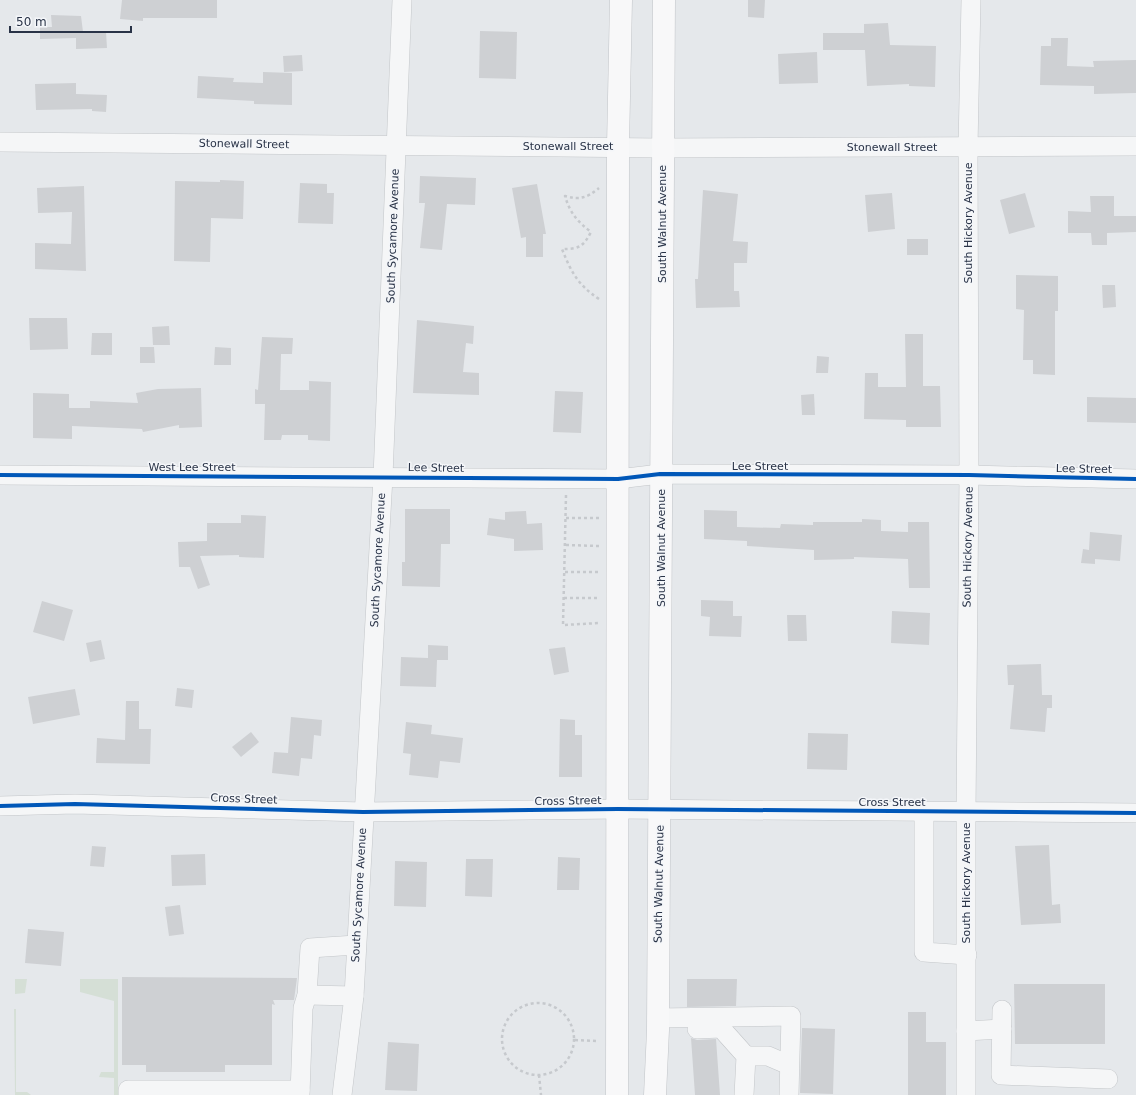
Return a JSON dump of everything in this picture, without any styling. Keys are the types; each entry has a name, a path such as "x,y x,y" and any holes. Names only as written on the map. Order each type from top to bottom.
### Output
{"main road":[{"path":"617,1095 618,146 621,0"},
{"name":"South Walnut Avenue","path":"655,1095 658,1024 662,556 660,474 664,0"}],"street":[{"name":"South Sycamore Avenue","path":"342,1095 354,996 363,812 383,477 402,0"},
{"name":"South Hickory Avenue","path":"966,1095 966,812 969,475 968,147 971,0"},
{"name":"Stonewall Street","path":"0,142 618,146 662,148 1136,146"},
{"name":"Lee Street","path":"383,477 618,479 660,474 969,475 1136,479"},
{"name":"West Lee Street","path":"0,475 383,477"},
{"name":"Cross Street","path":"0,806 75,804 363,812 618,809 659,811 1136,813"},
{"path":"924,812 924,952 966,954"},
{"path":"128,1095 128,1090 300,1093 303,1008 307,995 310,948 356,945"},
{"path":"307,995 354,996"},
{"path":"1002,1010 1002,1075 1108,1079"},
{"path":"658,1024 791,1016 789,1095"},
{"path":"658,1024 721,1028 746,1056 744,1095"},
{"path":"966,1031 1002,1030"},
{"path":"746,1056 768,1056 789,1065"}],"path":[{"path":"600,188 589,196 576,199 565,196 569,210 577,221 591,232 586,242 576,249 562,249 571,272 585,290 600,300"},
{"path":"566,479 566,545 563,625 599,623"},
{"path":"566,518 600,518"},
{"path":"566,545 600,546"},
{"path":"565,572 600,572"},
{"path":"564,598 599,598"},
{"path":"538,1002 549,1004 560,1010 568,1018 573,1028 575,1040 572,1052 566,1063 557,1071 545,1075 521,1071 511,1063 505,1053 502,1041 503,1029 508,1019 516,1010 526,1004 538,1002"},
{"path":"575,1040 596,1041"},
{"path":"539,1075 541,1095"}],"shaded area":[{"path":"15,979 27,979 25,993 15,994"},
{"path":"80,979 118,979 118,1095 114,1095 114,1078 99,1077 101,1072 114,1072 114,1001 80,992"},
{"path":"14,1009 16,1009 16,1092 27,1092 31,1095 15,1095"}],"building":[{"path":"122,0 217,0 217,18 143,18 143,21 120,19"},
{"path":"748,0 765,0 764,18 748,17"},
{"path":"51,15 81,16 83,32 106,32 107,48 76,49 76,38 40,39 40,27 52,27"},
{"path":"888,23 890,45 936,46 935,87 909,86 909,84 867,86 865,50 823,50 823,33 864,33 864,24"},
{"path":"480,31 517,32 516,79 479,78"},
{"path":"1051,38 1068,38 1067,66 1094,67 1093,61 1136,60 1136,93 1094,94 1094,86 1040,85 1041,46 1051,46"},
{"path":"817,52 818,83 779,84 778,54"},
{"path":"302,55 303,71 284,72 283,56"},
{"path":"263,72 292,73 292,105 254,104 254,101 197,98 198,76 234,78 233,82 263,83"},
{"path":"76,83 76,94 107,95 106,112 92,111 92,109 36,110 35,84"},
{"path":"420,176 476,178 475,205 447,204 442,250 420,248 425,203 419,203"},
{"path":"220,180 244,181 243,219 211,218 210,262 174,261 175,181 220,182"},
{"path":"300,183 327,184 327,193 334,193 333,224 298,223"},
{"path":"537,184 546,234 543,234 543,257 526,257 526,237 521,238 512,188"},
{"path":"84,186 86,271 35,269 35,243 71,244 72,212 38,213 37,188"},
{"path":"703,190 738,194 733,241 748,242 747,263 734,263 734,291 739,291 740,307 696,308 695,279 698,279"},
{"path":"892,193 895,229 868,232 865,195"},
{"path":"1025,193 1035,227 1009,234 1000,200"},
{"path":"1090,196 1114,196 1114,216 1136,216 1136,232 1107,233 1107,245 1092,245 1091,233 1068,233 1068,211 1091,212"},
{"path":"907,239 928,239 928,255 907,255"},
{"path":"1016,275 1058,276 1058,311 1055,311 1055,375 1033,374 1033,360 1023,360 1024,310 1016,309"},
{"path":"1102,285 1115,285 1116,307 1103,308"},
{"path":"29,318 67,318 68,349 30,350"},
{"path":"417,320 474,326 473,344 466,343 463,372 479,373 479,395 413,393"},
{"path":"169,326 170,345 153,345 152,327"},
{"path":"92,333 112,333 112,355 91,355"},
{"path":"905,334 923,334 923,386 940,386 941,427 906,427 906,420 864,419 865,373 878,373 878,387 906,387"},
{"path":"262,337 293,338 292,354 281,354 280,390 309,390 309,381 331,382 330,441 308,440 308,435 282,435 281,440 264,440 265,404 255,404 255,389 258,390"},
{"path":"140,347 154,347 155,363 140,363"},
{"path":"215,347 231,348 231,365 214,365"},
{"path":"817,356 829,357 828,373 816,373"},
{"path":"201,388 202,427 179,428 179,425 143,432 142,429 72,426 72,439 33,438 33,393 69,394 69,408 90,408 90,401 138,403 136,393 158,389"},
{"path":"555,391 583,392 581,433 553,432"},
{"path":"814,394 815,415 802,415 801,395"},
{"path":"1087,397 1136,398 1136,423 1087,422"},
{"path":"405,509 450,509 450,544 441,544 440,587 402,586 402,562 405,562"},
{"path":"704,510 737,511 737,527 780,528 781,524 813,525 813,522 862,522 862,519 881,520 881,531 908,532 908,522 929,522 930,588 909,588 908,559 854,557 854,559 814,560 814,550 747,546 747,541 704,539"},
{"path":"526,511 527,524 542,523 543,550 514,551 514,539 487,535 489,518 505,520 505,512"},
{"path":"241,515 266,516 264,558 239,557 239,555 200,556 210,585 198,589 190,567 179,567 178,542 207,541 207,523 241,523"},
{"path":"1090,532 1122,535 1120,561 1095,559 1095,564 1081,563 1083,549 1089,550"},
{"path":"701,600 733,601 733,616 742,616 741,637 709,636 710,617 701,616"},
{"path":"42,601 73,610 64,641 33,632"},
{"path":"892,611 930,613 929,645 891,643"},
{"path":"787,615 806,615 807,641 788,641"},
{"path":"101,640 105,659 90,662 86,643"},
{"path":"428,645 448,646 448,660 437,660 436,687 400,686 401,657 428,658"},
{"path":"565,647 569,672 554,675 549,649"},
{"path":"1041,664 1042,695 1052,695 1052,708 1047,708 1045,732 1010,729 1014,685 1008,685 1007,665"},
{"path":"177,688 194,690 192,708 175,706"},
{"path":"75,689 80,715 33,724 28,697"},
{"path":"126,701 139,701 139,729 151,729 150,764 96,763 97,738 125,740"},
{"path":"291,717 322,720 321,736 314,735 312,759 301,758 299,776 272,773 274,752 288,753"},
{"path":"560,719 575,720 575,735 582,735 582,777 559,777"},
{"path":"406,722 432,725 431,734 463,738 460,763 440,761 438,778 409,775 411,754 403,753"},
{"path":"251,732 259,742 241,757 232,747"},
{"path":"808,733 848,734 847,770 807,769"},
{"path":"1049,845 1052,905 1060,904 1061,923 1021,925 1015,846"},
{"path":"92,846 106,847 104,867 90,866"},
{"path":"205,854 206,885 172,886 171,855"},
{"path":"558,857 580,858 579,890 557,890"},
{"path":"466,859 493,859 492,897 465,896"},
{"path":"395,861 427,862 426,907 394,906"},
{"path":"180,905 184,934 169,936 165,907"},
{"path":"28,929 64,932 61,966 25,963"},
{"path":"122,977 297,978 294,1000 273,1000 275,1005 272,1004 272,1065 225,1065 225,1072 146,1072 146,1065 122,1065"},
{"path":"687,979 737,979 736,1006 687,1007"},
{"path":"1014,984 1105,984 1105,1044 1015,1044"},
{"path":"908,1012 926,1012 926,1042 946,1042 946,1095 908,1095"},
{"path":"802,1028 835,1029 833,1094 800,1093"},
{"path":"691,1038 697,1040 716,1039 720,1095 695,1095"},
{"path":"388,1042 419,1044 417,1091 385,1090"}],"cycle path":[{"path":"0,475 618,479 660,474 969,475 1136,479"},
{"path":"0,806 75,804 363,812 618,809 1136,813"}]}
